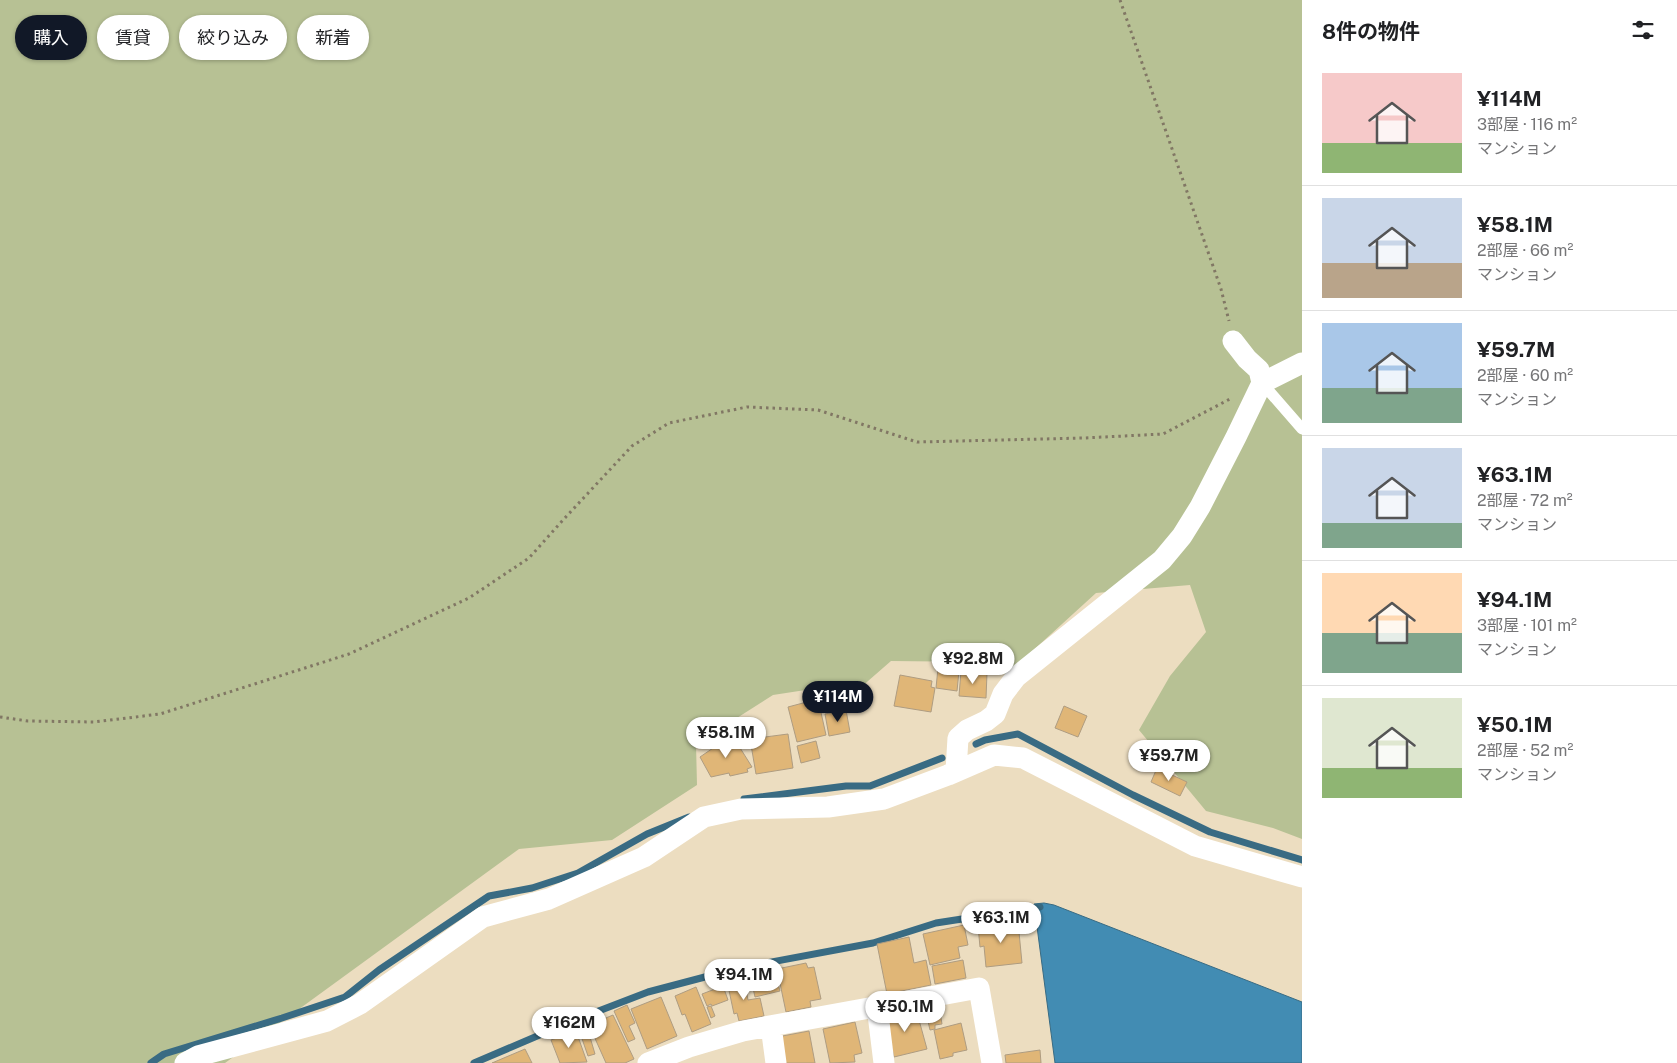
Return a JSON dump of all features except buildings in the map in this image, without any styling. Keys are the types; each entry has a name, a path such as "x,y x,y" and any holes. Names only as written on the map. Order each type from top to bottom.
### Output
{"street":[{"path":"1233,341 1247,359 1259,370 1262,382"},
{"path":"956,771 958,738 967,730 986,721 995,714 1003,694 1016,677 1162,560 1182,536 1200,507 1262,382 1302,363"},
{"path":"185,1063 198,1056 327,1021 360,1004 483,916 549,899 644,857 704,817 741,809 828,807 884,799 994,755 1023,758 1195,846 1302,877"},
{"path":"659,1061 689,1047 743,1031 979,988 992,1063"},
{"path":"877,1006 884,1063"},
{"path":"771,1026 776,1063"}],"lane":[{"path":"1262,382 1302,429"}],"path":[{"path":"1120,0 1221,289 1233,341"},
{"path":"0,717 28,721 94,722 160,714 349,654 469,598 529,558 632,446 669,423 747,407 818,410 918,442 1163,434 1262,382"}],"green space":[{"path":"0,0 1302,0 1302,839 1273,828 1206,811 1139,730 1170,676 1206,632 1190,585 1096,593 1006,675 984,662 891,661 860,688 812,689 773,695 696,744 697,785 612,840 519,849 225,1063 0,1063"}],"water":[{"path":"1034,904 1054,905 1302,1002 1302,1063 1055,1063"}],"waterway":[{"path":"976,744 985,740 1018,734 1133,795 1210,832 1302,860"},
{"path":"744,799 846,786 870,786 942,758"},
{"path":"151,1063 164,1054 345,997 379,970 489,896 532,888 578,873 647,834 689,817"},
{"path":"474,1063 570,1022 648,992 739,968 873,943 936,923 1040,907"}]}
